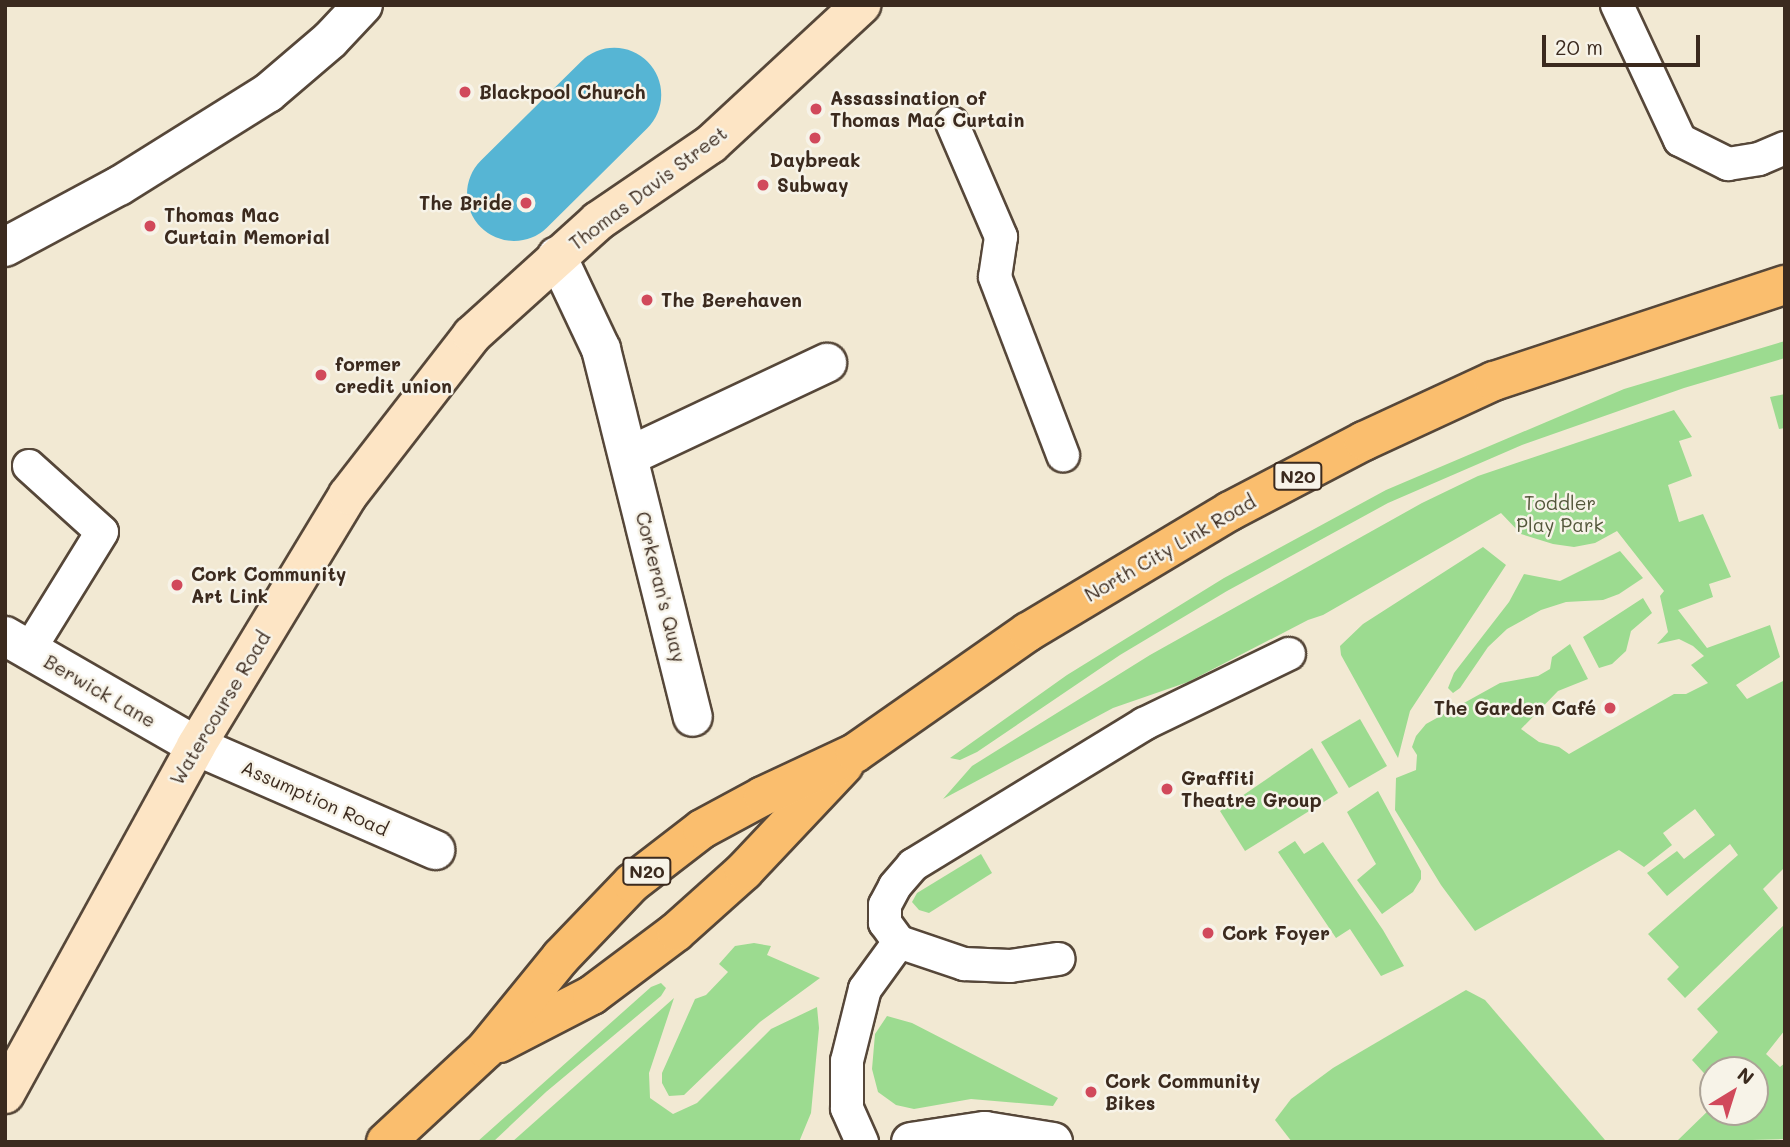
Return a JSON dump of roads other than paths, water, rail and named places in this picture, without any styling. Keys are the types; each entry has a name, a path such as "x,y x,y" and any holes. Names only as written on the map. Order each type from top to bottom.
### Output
{"highway":[{"name":"North City Link Road","path":"386,1142 486,1049 561,957 632,883 702,829 763,796 855,753 1039,625 1230,511 1364,441 1494,381 1785,285"},
{"name":"North City Link Road","path":"486,1049 592,995 676,932 791,825 855,753"}],"street":[{"path":"5,247 119,186 268,93 330,40 363,5"},
{"name":"Thomas Davis Street","path":"557,256 598,220 711,144 861,5"},
{"name":"Corkeran's Quay","path":"557,256 601,349 693,717"},
{"name":"Watercourse Road","path":"5,1094 196,746 348,495 472,335 557,256"},
{"path":"628,456 827,363"},
{"name":"Berwick Lane","path":"17,643 196,746"},
{"name":"Assumption Road","path":"196,746 435,850"},
{"path":"911,1142 985,1131 1053,1142"}],"lane":[{"path":"1617,5 1680,140 1728,164 1759,159 1785,148"},
{"path":"952,123 1001,237 995,277 1062,455"},
{"path":"17,643 102,532 29,466"},
{"path":"1058,959 1010,966 964,964 899,943 885,923 885,905 895,886 913,865 1144,724 1289,654"},
{"path":"862,1142 847,1108 847,1061 865,989 899,943"}],"waterway":[{"path":"514,194 614,95"}],"place":[{"name":"Blackpool Church","path":"465,92"},
{"name":"Assassination of Thomas Mac Curtain","path":"816,109"},
{"name":"Daybreak","path":"815,138"},
{"name":"Subway","path":"763,185"},
{"name":"The Bride","path":"526,203"},
{"name":"Thomas Mac Curtain Memorial","path":"150,226"},
{"name":"The Berehaven","path":"647,300"},
{"name":"former credit union","path":"321,375"},
{"name":"Cork Community Art Link","path":"177,585"},
{"name":"The Garden Café","path":"1610,708"},
{"name":"Graffiti Theatre Group","path":"1167,789"},
{"name":"Cork Foyer","path":"1208,933"},
{"name":"Cork Community Bikes","path":"1091,1092"}],"park label":[{"name":"Toddler Play Park","path":"1560,514"}]}
